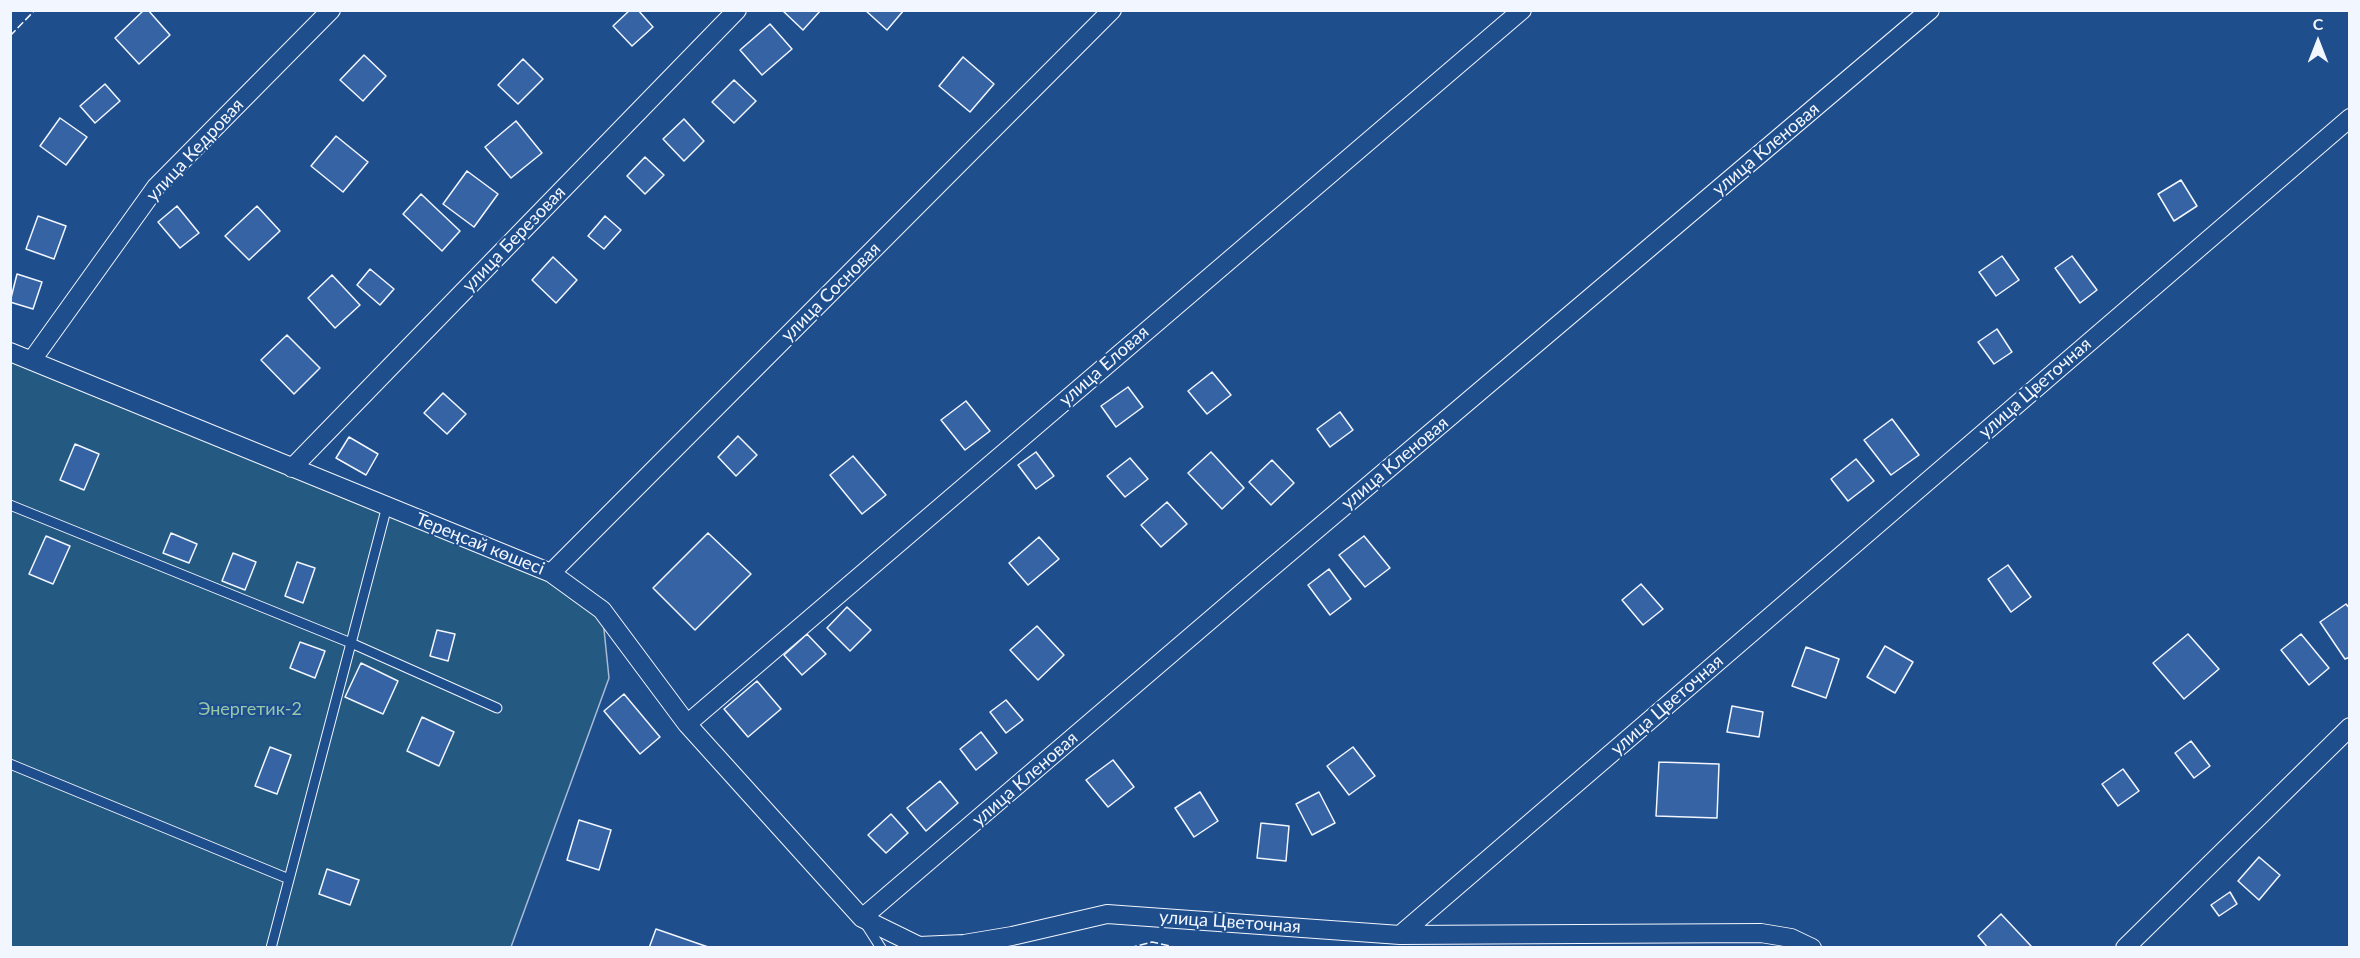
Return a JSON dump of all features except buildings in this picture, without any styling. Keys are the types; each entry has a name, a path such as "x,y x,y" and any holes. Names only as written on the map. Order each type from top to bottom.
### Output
{"street":[{"name":"улица Кедровая","path":"32,360 156,187 331,10"},
{"name":"улица Березовая","path":"292,468 736,10"},
{"name":"улица Сосновая","path":"551,573 1112,10"},
{"name":"улица Еловая","path":"687,724 1522,10"},
{"name":"улица Кленовая","path":"862,918 1930,10"},
{"name":"улица Цветочная","path":"862,918 919,946 964,944 988,940 1107,914 1400,935 2349,118"},
{"name":"Тереңсай көшесі","path":"10,352 551,573 602,610 687,724 862,918"},
{"path":"2125,948 2349,727"},
{"path":"1400,935 1761,933 1791,938 1812,948"},
{"path":"1400,935 1423,948"}],"lane":[{"path":"10,505 351,643 497,708"},
{"path":"272,948 387,506"},
{"path":"10,764 289,879"},
{"path":"862,918 882,948"}],"green space":[{"name":"Энергетик-2","path":"10,352 551,573 602,610 609,678 511,947 11,947"}],"fence":[{"path":"10,36 35,10"},
{"path":"1129,948 1152,942 1179,948"}]}
